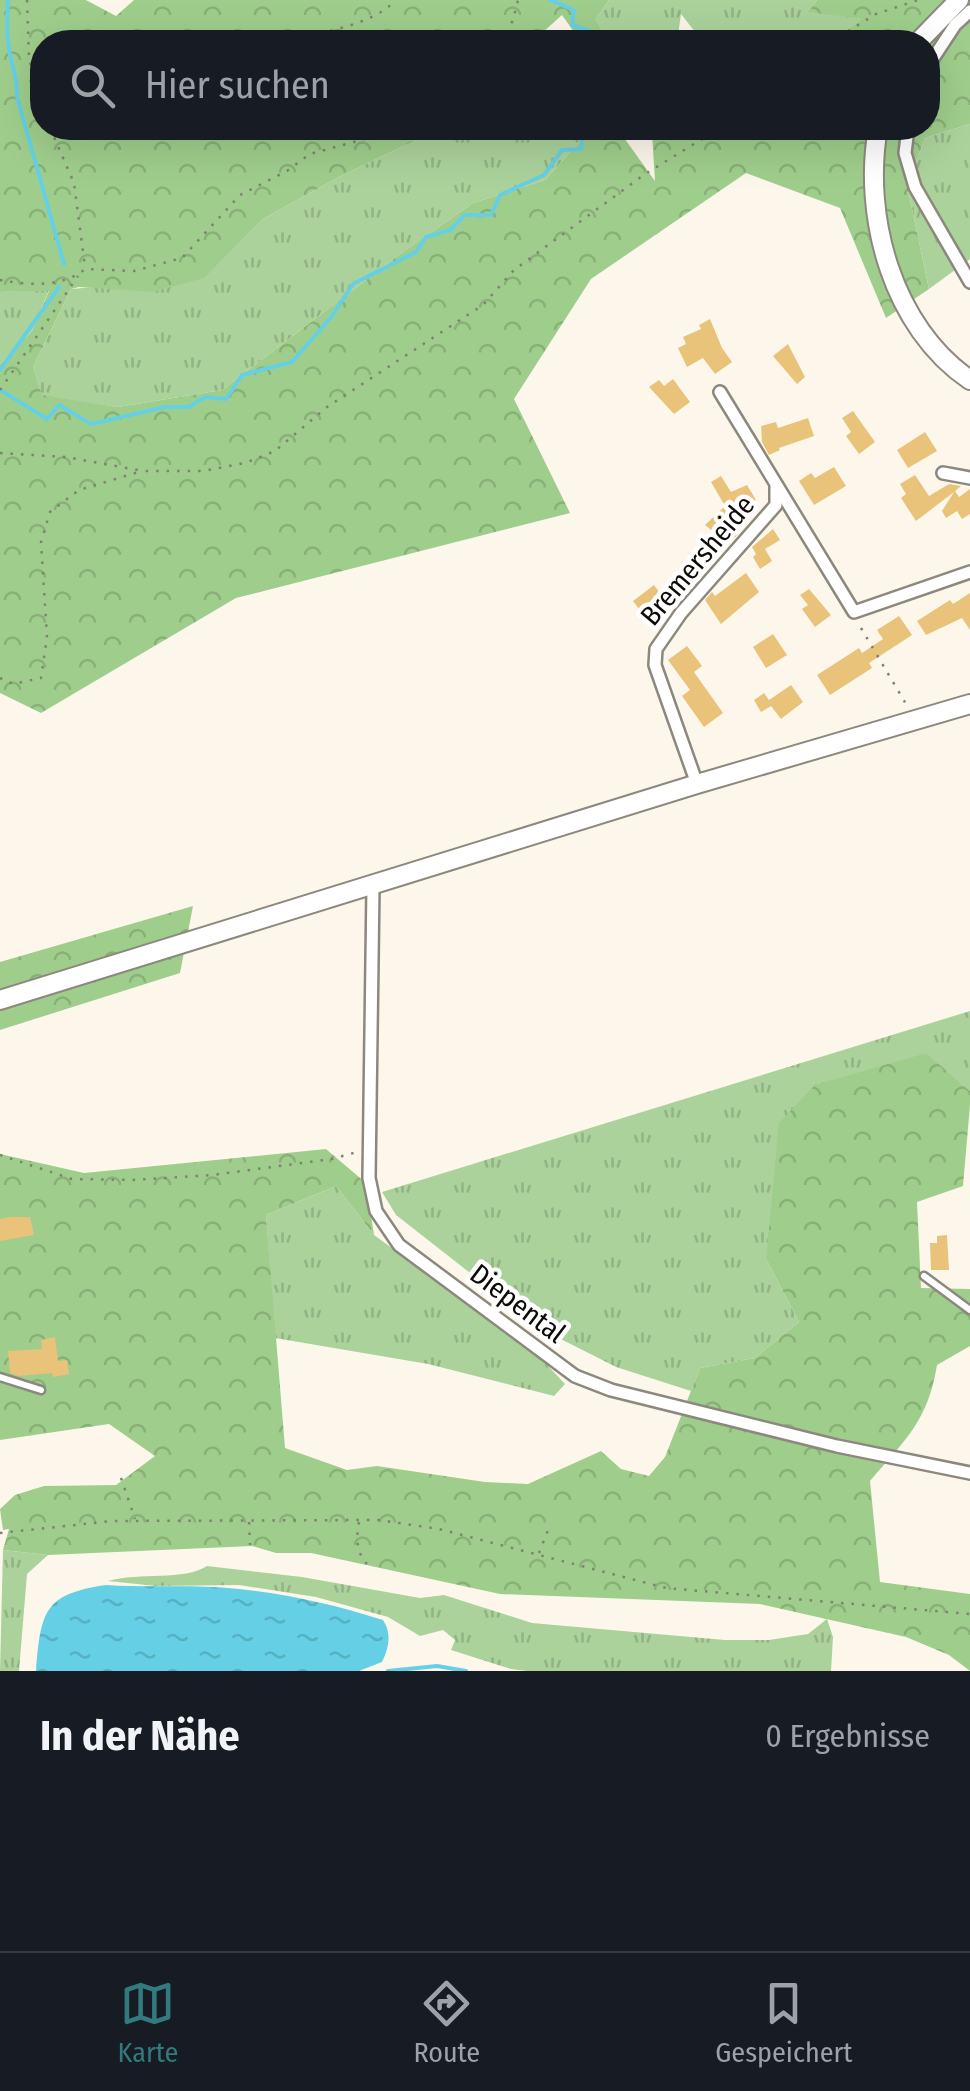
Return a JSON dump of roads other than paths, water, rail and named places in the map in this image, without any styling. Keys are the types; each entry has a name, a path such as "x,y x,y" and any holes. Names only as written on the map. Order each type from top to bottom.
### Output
{"main road":[{"path":"930,30 959,0"},
{"path":"876,140 873,166 878,220 891,272 926,341 948,365 970,380"},
{"path":"0,1000 697,784 970,704"}],"street":[{"path":"940,48 970,11"},
{"path":"907,140 905,153 916,188 970,282"},
{"name":"Bremersheide","path":"720,392 854,612 970,572"},
{"path":"942,474 970,478"},
{"name":"Bremersheide","path":"697,784 655,665 656,649 681,613 776,504 775,480"},
{"name":"Diepental","path":"373,887 369,1178 376,1211 399,1245 574,1376 611,1390 837,1446 970,1472"}],"lane":[{"path":"924,1276 970,1310"},
{"path":"0,1377 41,1390"}],"water":[{"path":"106,1585 222,1588 312,1601 383,1620 388,1630 388,1646 382,1662 359,1671 36,1671 40,1634 50,1609 70,1594"}],"waterway":[{"path":"8,0 7,37 17,97 64,264"},
{"path":"550,0 574,10 572,25 586,30"},
{"path":"0,390 47,419 59,405 91,424 165,407 189,407 205,397 226,399 242,375 292,362 332,316 353,284 416,252 426,237 450,230 465,215 491,215 500,195 544,175 562,150 581,149 582,140"},
{"path":"0,370 59,287"},
{"path":"388,1671 437,1666 466,1671"}]}
